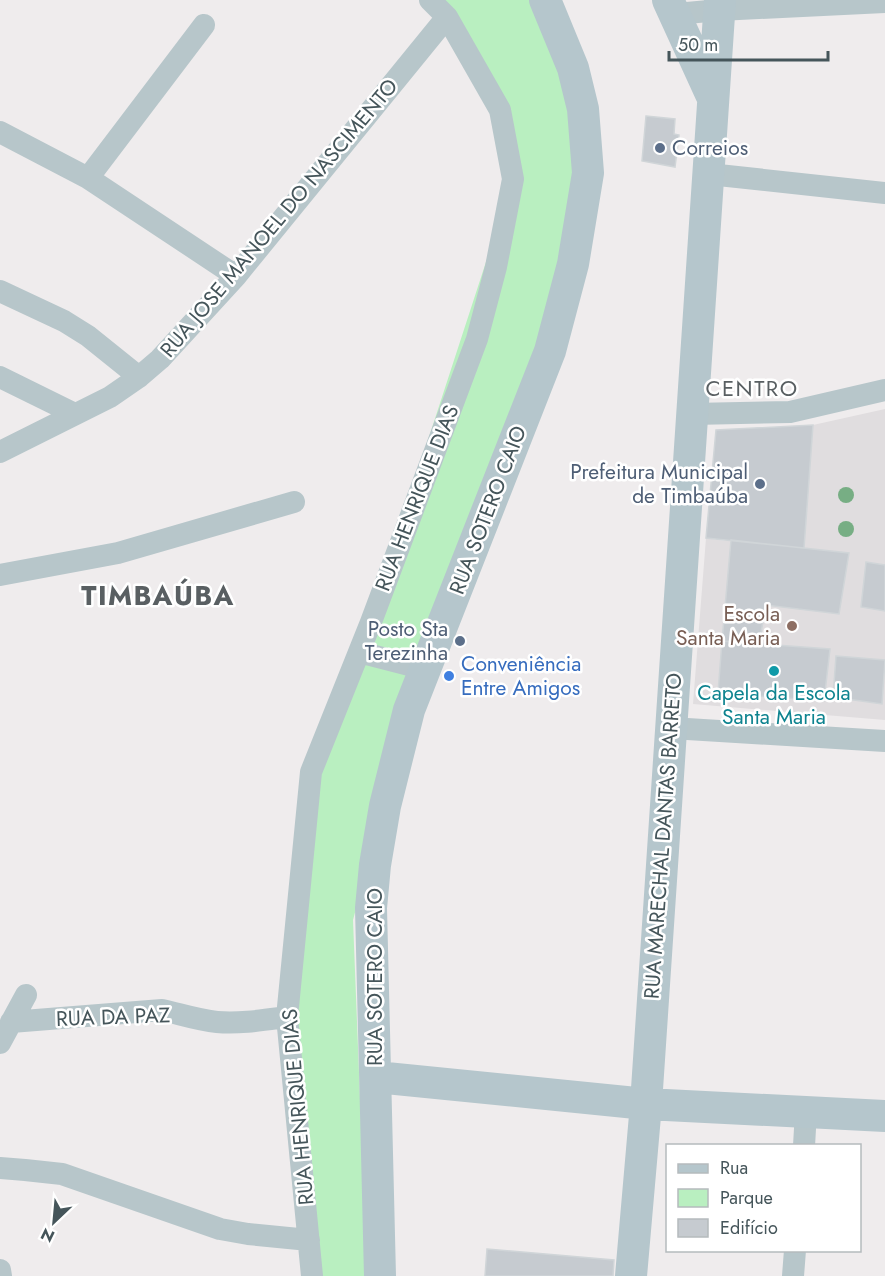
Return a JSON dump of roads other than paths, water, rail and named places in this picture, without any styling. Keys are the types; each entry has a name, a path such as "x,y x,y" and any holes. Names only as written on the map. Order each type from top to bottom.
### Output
{"street":[{"name":"RUA HENRIQUE DIAS","path":"312,1276 287,1017 311,772 477,339 496,267 513,179 500,110 447,17 429,0"},
{"name":"RUA SOTERO CAIO","path":"380,1276 371,908 375,865 385,806 409,710 550,351 573,264 588,173 583,109 573,68 545,0"},
{"path":"712,98 672,7 885,2"},
{"name":"RUA MARECHAL DANTAS BARRETO","path":"631,1276 646,1104 720,5"},
{"name":"RUA JOSE MANOEL DO NASCIMENTO","path":"0,452 110,397 160,359 236,276 447,17"},
{"path":"88,178 204,25"},
{"path":"0,132 88,178 236,276"},
{"path":"709,174 885,193"},
{"path":"0,291 64,321 88,336 139,377"},
{"path":"0,377 75,414"},
{"path":"692,414 790,412 885,390"},
{"path":"0,575 127,550 294,502"},
{"path":"358,652 425,669"},
{"path":"670,728 885,741"},
{"path":"0,1043 26,995"},
{"name":"RUA DA PAZ","path":"11,1022 162,1010 217,1022 287,1017"},
{"path":"376,1077 646,1104 885,1116"},
{"path":"804,1144 806,1112"},
{"path":"0,1168 62,1174 220,1229 309,1240"},
{"path":"793,1276 795,1252"},
{"path":"0,1270 1,1276"}],"place":[{"name":"Correios","path":"660,148"},
{"name":"Prefeitura Municipal de Timbaúba","path":"760,484"},
{"name":"Escola Santa Maria","path":"792,626"},
{"name":"Posto Sta Terezinha","path":"460,641"},
{"name":"Capela da Escola Santa Maria","path":"774,671"},
{"name":"Conveniência Entre Amigos","path":"449,676"}],"district":[{"name":"CENTRO","path":"752,388"},
{"name":"TIMBAÚBA","path":"158,595"}]}
